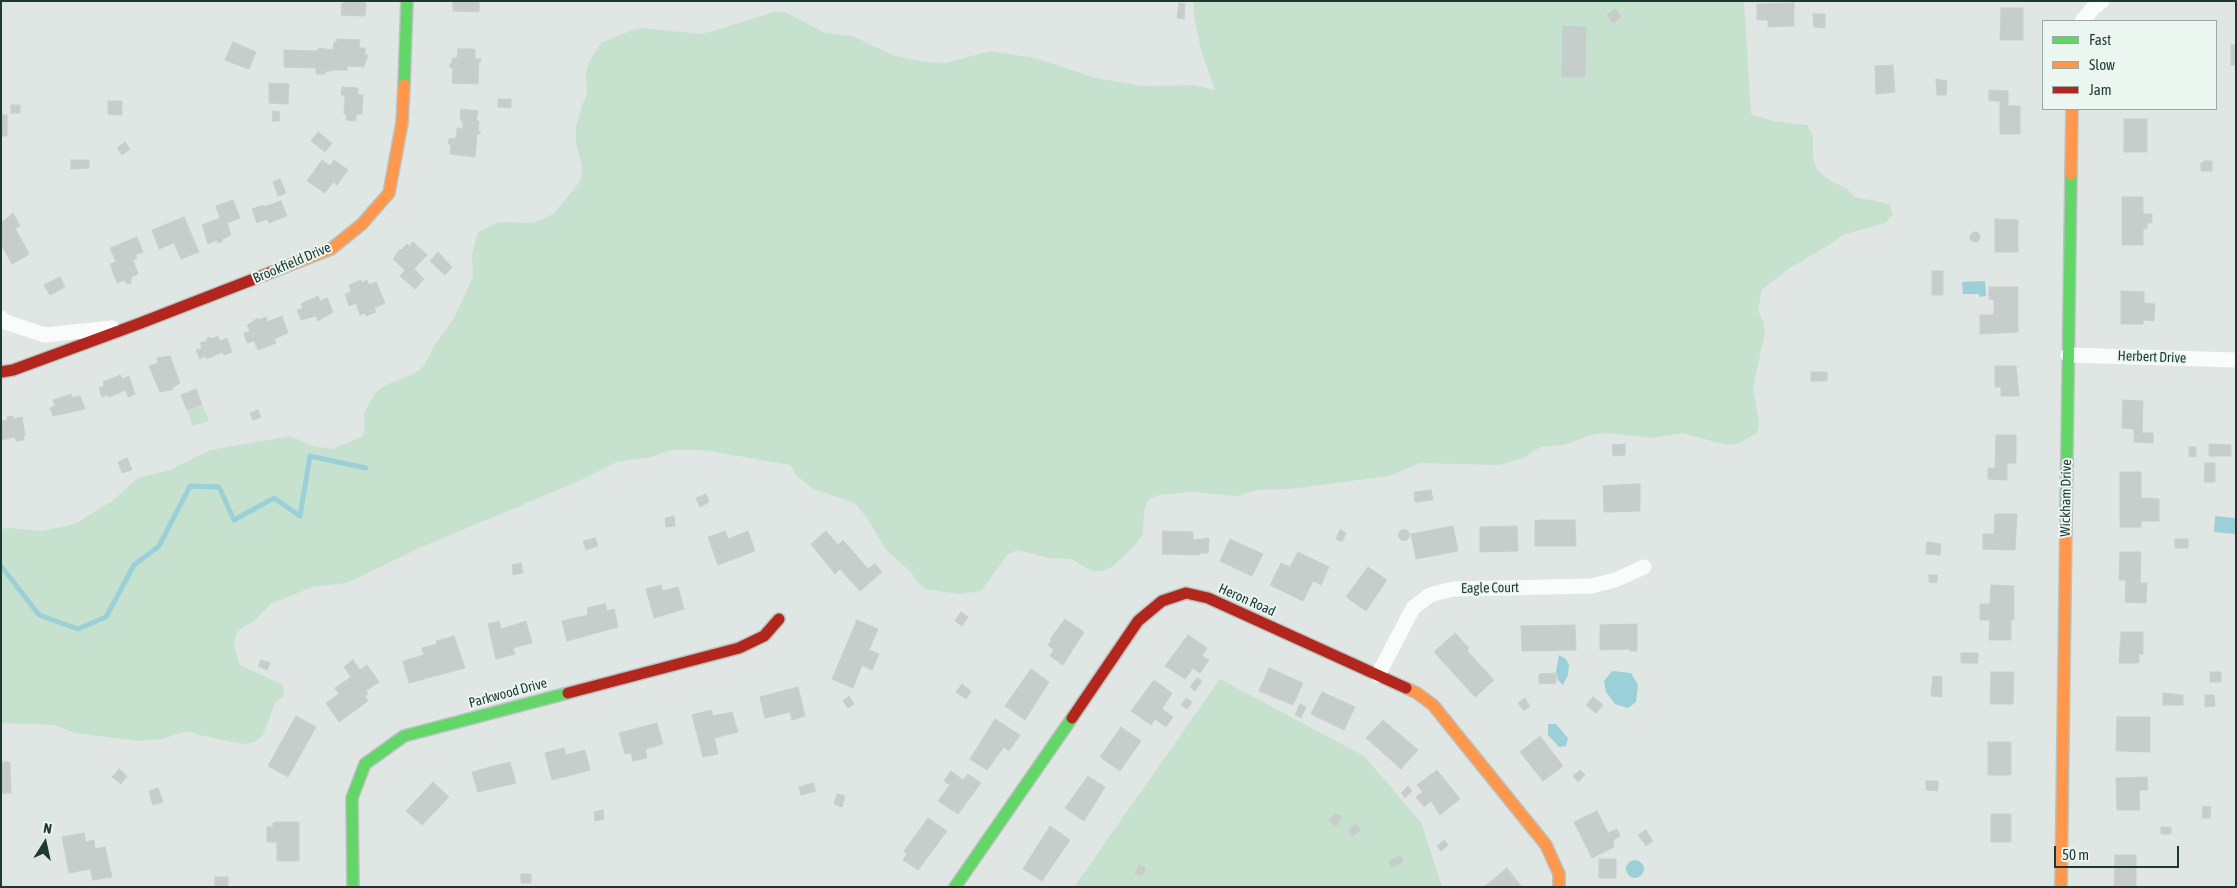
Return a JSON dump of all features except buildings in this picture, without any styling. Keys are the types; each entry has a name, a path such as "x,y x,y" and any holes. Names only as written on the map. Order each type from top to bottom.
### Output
{"street":[{"name":"Brookfield Drive","path":"1,372 14,370 331,250 362,224 389,193 402,123 407,1"},
{"path":"2083,20 2102,1"},
{"name":"Wickham Drive","path":"2061,887 2072,110"},
{"name":"Brookfield Drive","path":"1,318 5,322 45,336 138,324"},
{"name":"Herbert Drive","path":"2068,355 2236,360"},
{"name":"Eagle Court","path":"1378,675 1413,608 1430,595 1452,588 1592,586 1615,580 1644,567"},
{"name":"Heron Road","path":"954,887 1138,621 1162,600 1186,593 1208,598 1378,675 1417,693 1433,705 1546,845 1559,874 1559,887"},
{"name":"Parkwood Drive","path":"353,887 352,798 365,764 404,736 739,648 764,636 779,619"}],"green space":[{"path":"1194,1 1744,1 1751,114 1773,121 1807,125 1813,135 1813,158 1817,170 1826,178 1847,189 1855,197 1890,204 1893,215 1885,223 1842,235 1834,242 1790,268 1762,289 1758,311 1763,321 1765,332 1753,388 1759,422 1757,433 1737,444 1726,445 1683,433 1651,438 1606,433 1595,434 1563,445 1541,447 1521,459 1499,465 1420,463 1389,476 1290,489 1257,490 1236,496 1192,492 1159,495 1148,500 1144,511 1143,534 1137,543 1112,567 1102,571 1091,571 1072,559 1049,558 1018,550 1008,554 981,591 959,594 925,589 917,582 911,572 886,550 869,521 855,503 813,489 796,475 790,465 703,450 672,450 651,457 617,462 577,482 419,548 356,579 345,583 312,587 271,604 256,619 237,632 234,642 240,665 283,685 284,696 275,703 263,735 254,742 243,744 199,735 189,731 161,739 139,741 75,733 55,725 1,723 1,529 42,531 75,524 112,501 138,478 170,470 210,450 291,436 311,446 333,449 363,436 364,413 375,393 384,386 415,373 424,366 434,346 454,318 473,277 472,254 478,232 499,222 532,223 543,219 553,214 576,187 581,178 582,166 576,144 576,127 587,95 586,73 589,62 601,43 632,30 643,28 699,34 774,12 785,12 825,33 852,36 895,56 925,62 946,63 990,51 1035,58 1096,78 1142,86 1193,85 1215,90 1201,50 1194,15"},
{"path":"202,404 209,421 193,426 187,410"},
{"path":"1220,679 1364,756 1421,822 1442,887 1074,887"}],"water":[{"path":"1985,281 1986,296 1979,297 1979,294 1963,294 1962,282"},
{"path":"2215,516 2236,518 2236,534 2214,532"},
{"path":"1559,655 1566,659 1569,665 1568,675 1563,685 1558,680 1556,671"},
{"path":"1612,671 1631,673 1638,685 1636,702 1628,708 1615,704 1606,692 1604,681"},
{"path":"1548,724 1556,724 1568,738 1566,746 1559,747 1548,735"},
{"path":"1631,860 1639,860 1644,865 1642,876 1631,878 1626,873 1626,865"}],"waterway":[{"path":"1,566 39,615 78,629 106,617 134,565 159,546 190,486 219,487 234,520 274,498 300,516 310,456 366,468"}],"traffic: fast":[{"path":"404,85 407,1"},
{"path":"2066,519 2071,174"},
{"path":"353,887 352,798 365,764 404,736 568,693"},
{"path":"955,887 1072,718"}],"traffic: slow":[{"path":"272,272 331,249 362,224 389,193 402,123 404,85"},
{"path":"2071,174 2072,110"},
{"path":"2061,887 2066,519"},
{"path":"1406,688 1417,693 1433,705 1546,845 1559,874 1559,887"}],"traffic: jam":[{"path":"1,372 13,370 138,324 272,272"},
{"path":"1072,718 1138,621 1162,601 1186,593 1208,598 1406,688"},
{"path":"568,693 739,648 764,636 779,619"}]}
